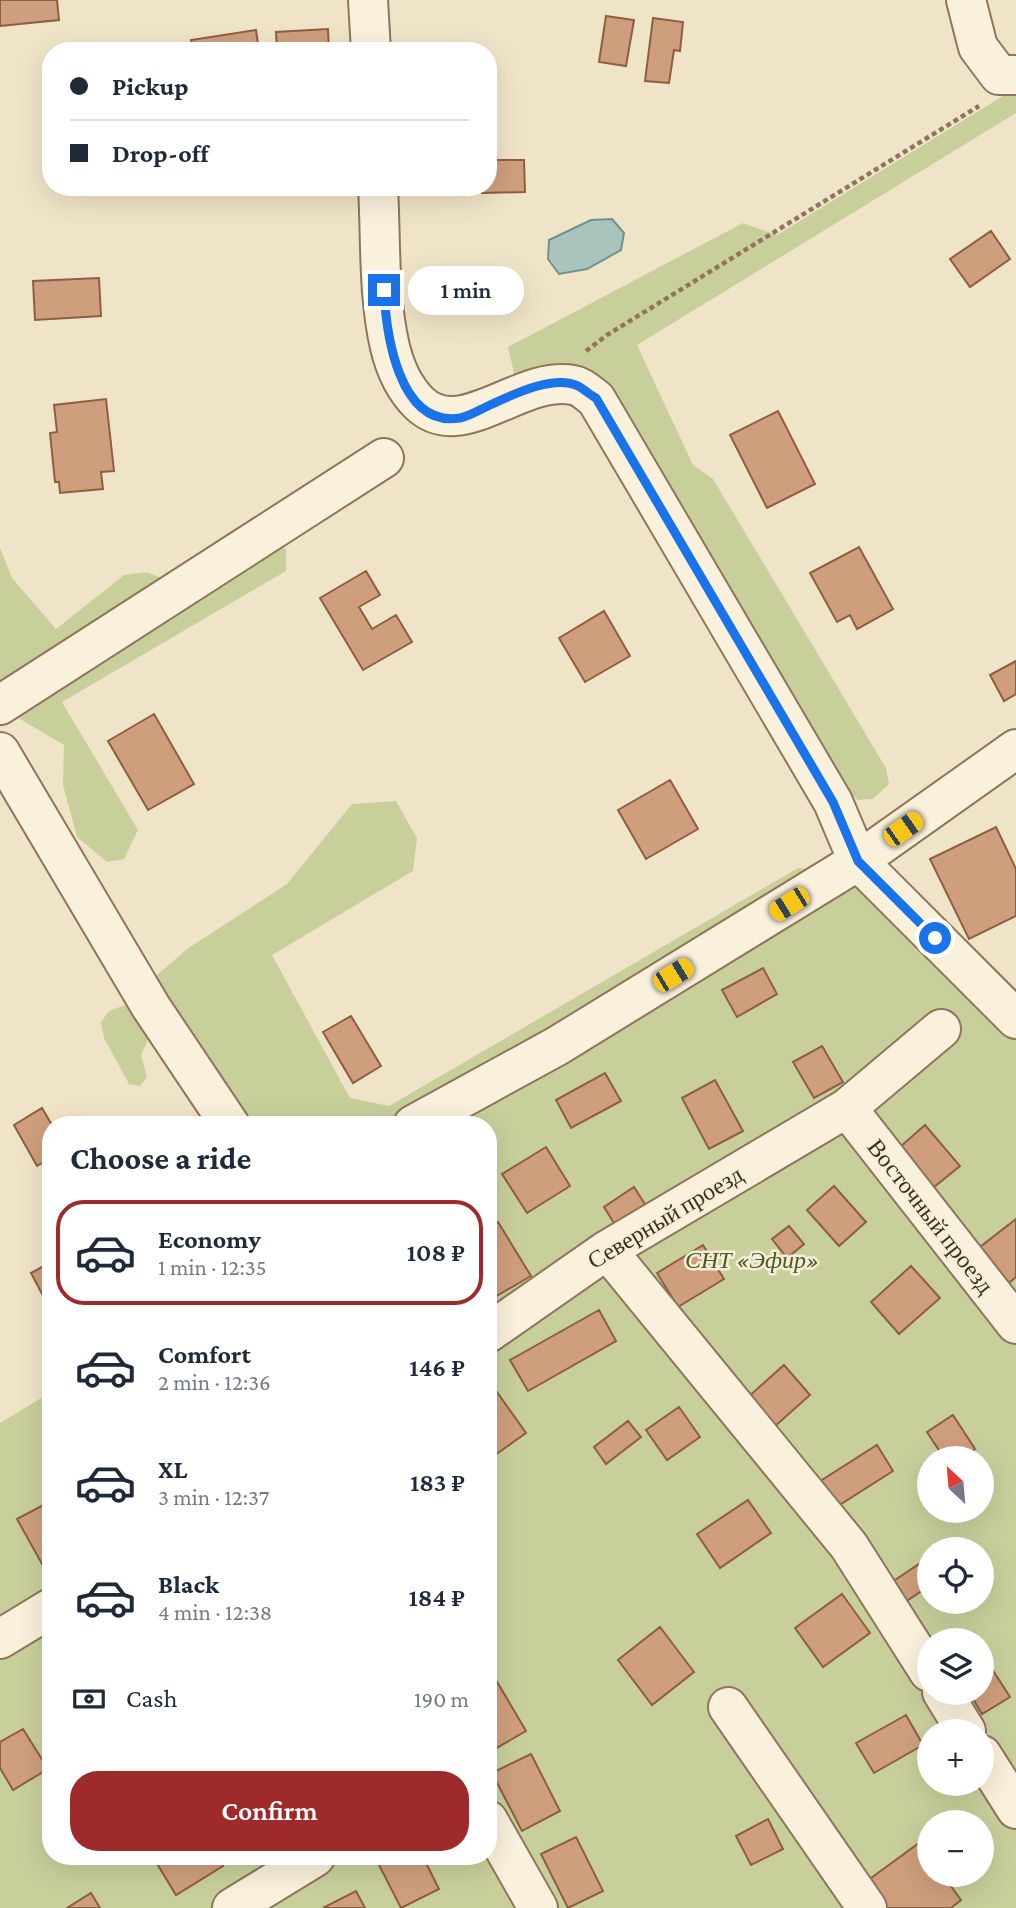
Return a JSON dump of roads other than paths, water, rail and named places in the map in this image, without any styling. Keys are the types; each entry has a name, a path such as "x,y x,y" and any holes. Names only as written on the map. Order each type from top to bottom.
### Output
{"street":[{"path":"368,0 370,42"},
{"path":"966,0 978,47 999,75 1016,75"},
{"path":"378,196 385,315 390,347 410,393 440,417 461,418 513,395 554,384 576,385 596,398 833,802 858,861 1015,1015"},
{"path":"0,705 384,458"},
{"path":"429,1116 557,1046 858,861 1016,749"},
{"path":"0,752 151,1007 224,1116"},
{"name":"Северный проезд","path":"497,1328 607,1250 847,1108 941,1029"},
{"name":"Восточный проезд","path":"847,1108 1016,1324"},
{"path":"607,1250 849,1546 917,1653"},
{"path":"0,1639 42,1613"},
{"path":"728,1707 867,1908"},
{"path":"994,1774 1016,1809"},
{"path":"497,1836 538,1908"},
{"path":"232,1908 302,1865"}],"water":[{"path":"612,219 624,233 621,250 587,269 559,274 548,259 549,240 591,220"}],"park label":[{"name":"СНТ «Эфир»","path":"752,1259"}]}
